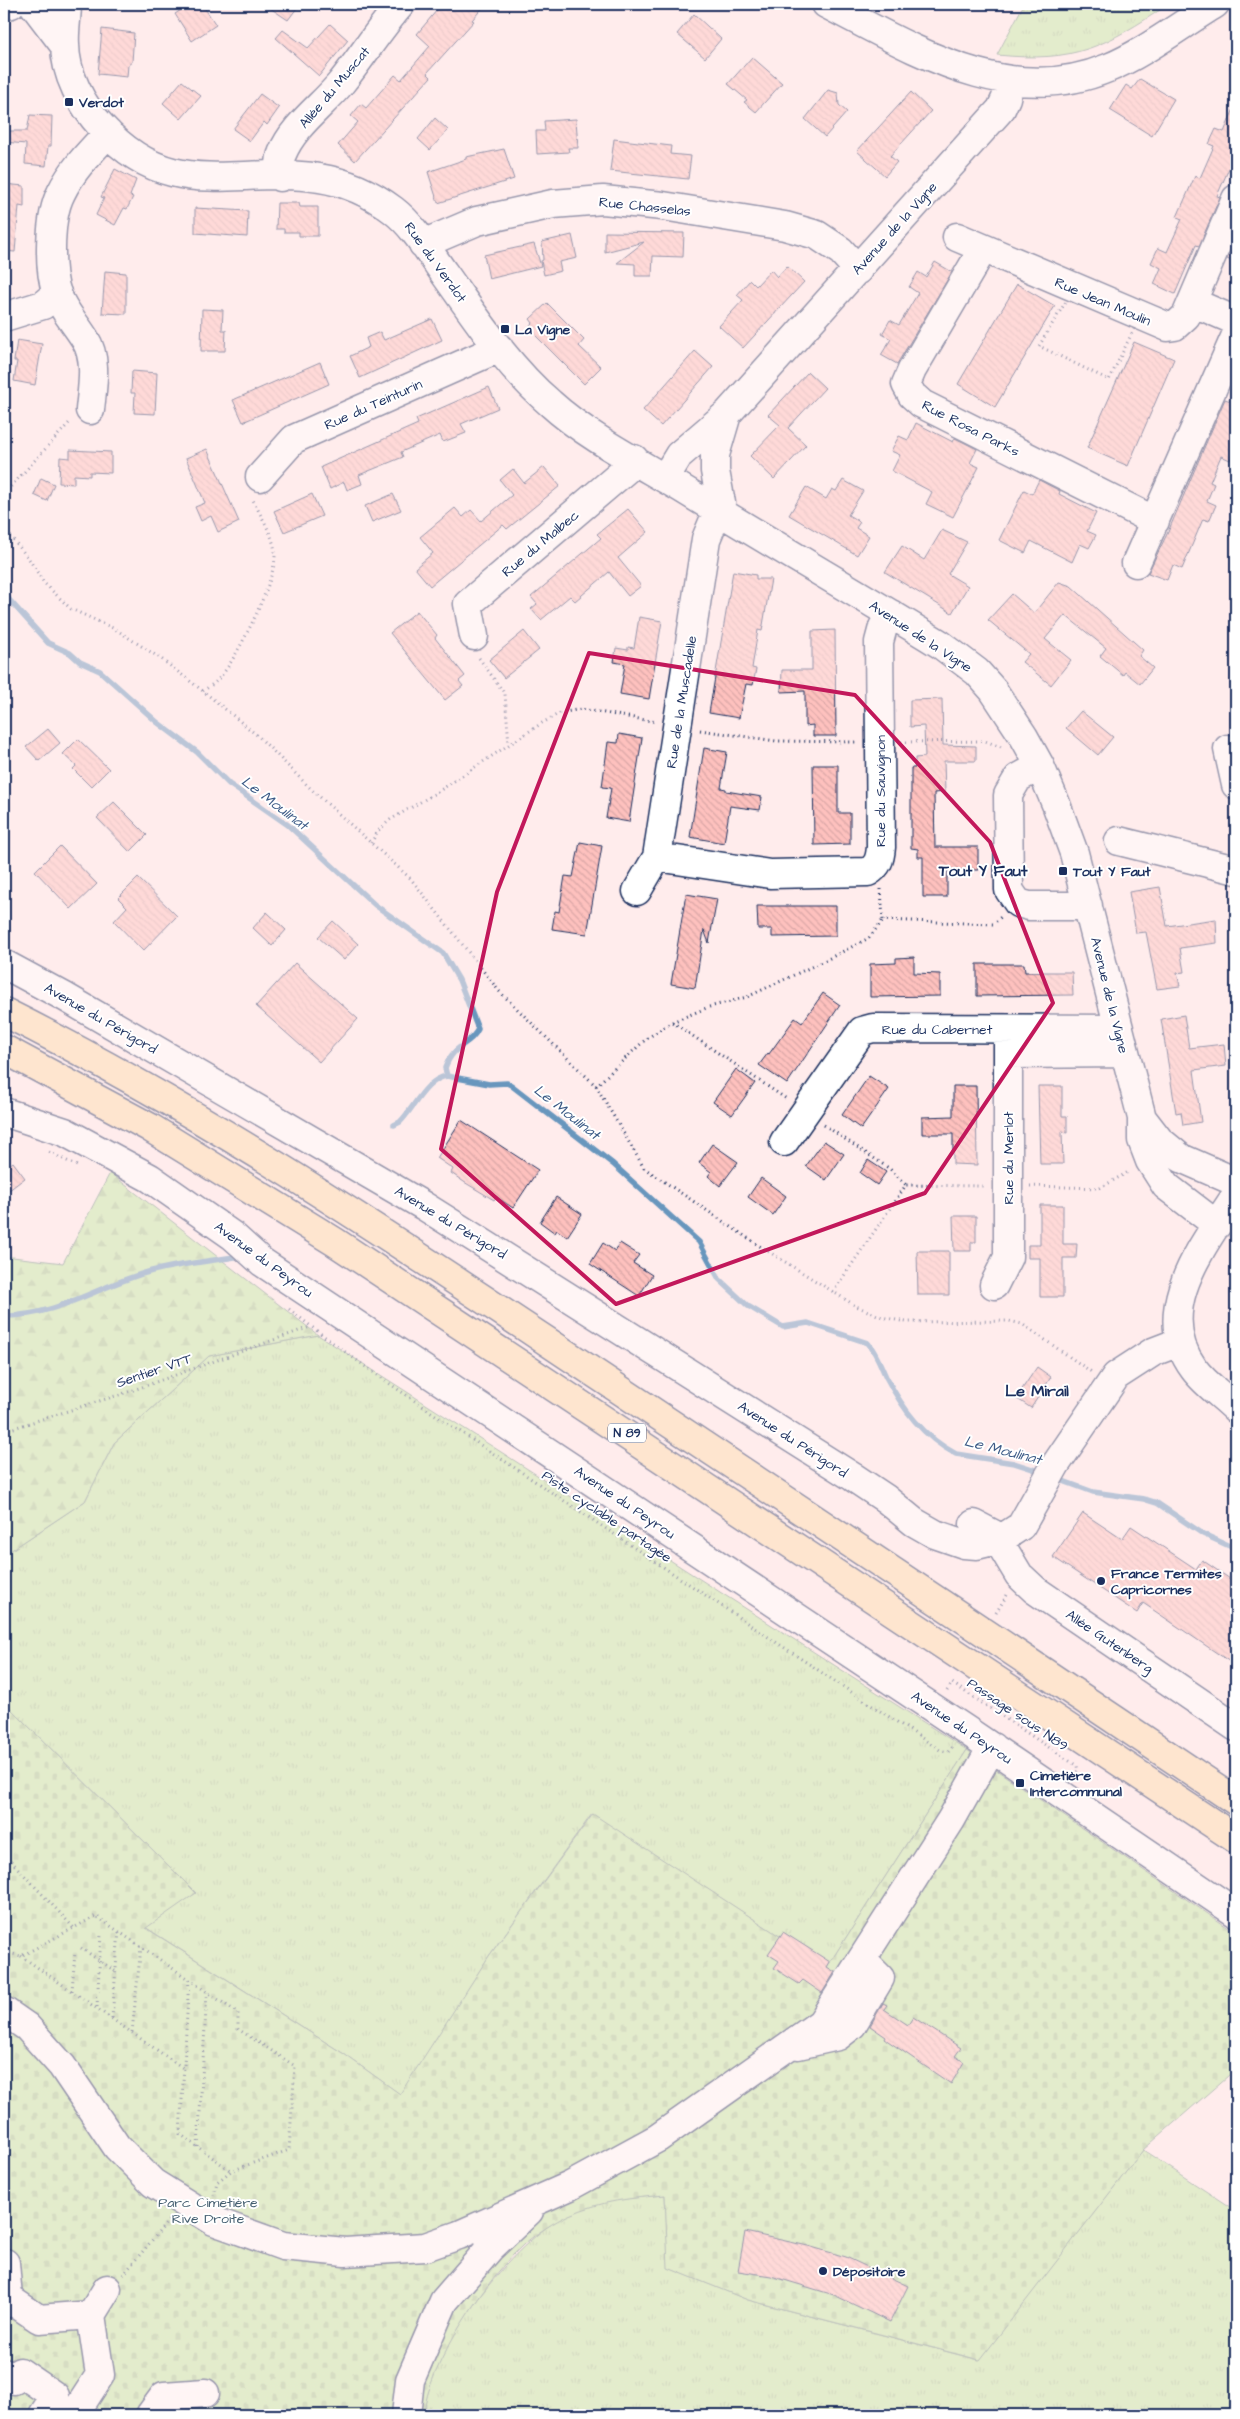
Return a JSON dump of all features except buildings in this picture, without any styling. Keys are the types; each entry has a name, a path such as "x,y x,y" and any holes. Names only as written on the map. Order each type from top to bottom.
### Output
{"highway":[{"name":"N 89","path":"4,1012 137,1082 282,1169 743,1471 1236,1801"},
{"name":"N 89","path":"4,1049 149,1126 343,1247 1236,1839"}],"street":[{"path":"4,6 10,4"},
{"name":"Rue du Verdot","path":"33,4 65,46"},
{"name":"Rue du Verdot","path":"68,4 65,46 79,95 86,108 108,133 142,159 162,169 184,175 218,178 317,178 338,182 368,194 403,218 499,348 530,384 554,407 719,511"},
{"name":"Allée du Muscat","path":"280,177 281,156 290,139 340,85 364,53 378,30 402,4"},
{"path":"826,4 936,60 970,72 1010,80 1052,81 1090,74 1108,68 1215,4"},
{"name":"Avenue de la Vigne","path":"664,478 679,455 727,414 1001,109 1006,98 1010,80"},
{"path":"90,410 93,368 87,341 66,312 57,293 50,246 59,195 85,157 108,133"},
{"name":"Rue Jean Moulin","path":"957,237 1161,326 1168,327 1181,322 1192,302 1236,199"},
{"name":"Rue Chasselas","path":"423,244 477,221 552,204 603,200 664,206 785,226 817,235 841,251 858,270"},
{"name":"Rue Rosa Parks","path":"983,249 912,370 906,384 912,395 922,404 1155,521"},
{"path":"4,317 43,305 57,293"},
{"path":"1192,302 1236,321"},
{"path":"1136,563 1236,335"},
{"name":"Rue du Teinturin","path":"260,477 294,439 499,348"},
{"name":"Avenue de la Vigne","path":"727,414 715,455 715,471 721,503 719,511 940,644 978,672 1007,710 1040,766 1065,826 1088,906 1142,1118 1142,1140 1150,1161 1166,1186 1216,1225"},
{"name":"Rue du Malbec","path":"474,636 468,604 628,468 634,459"},
{"name":"Rue de la Muscadelle","path":"637,891 656,857 706,539 719,511"},
{"name":"Rue du Sauvignon","path":"873,869 880,858 881,847 879,642 883,627 891,614"},
{"path":"1228,749 1236,785"},
{"path":"1040,766 1018,778 1008,795 1008,890 1018,903 1029,906 1088,906"},
{"path":"1119,841 1236,870"},
{"path":"656,857 770,874 868,872 873,869"},
{"name":"Avenue du Périgord","path":"4,964 424,1206 886,1499 914,1522 951,1540 977,1545 998,1541 1012,1534 1021,1526 1031,1511 1049,1475 1116,1376 1153,1352 1179,1342"},
{"name":"Rue du Cabernet","path":"784,1142 862,1032 874,1028 1008,1041 1122,1041"},
{"name":"Rue du Merlot","path":"994,1285 1008,1257 1008,1041"},
{"name":"Avenue du Peyrou","path":"4,1112 65,1132 150,1178 233,1236 262,1262 992,1747 1236,1913"},
{"name":"Avenue de la Vigne","path":"1142,1118 1165,1146 1181,1158 1236,1182"},
{"path":"1236,1195 1186,1277 1178,1307 1179,1342 1195,1369 1236,1409"},
{"name":"Avenue du Périgord","path":"886,1499 941,1520 974,1524 996,1520 1009,1515 1022,1505 1049,1475"},
{"path":"998,1541 999,1529 1010,1521 1022,1505"},
{"path":"974,1524 989,1530 998,1541"},
{"name":"Allée Gutenberg","path":"998,1541 1019,1576 1035,1590 1236,1727"},
{"path":"4,2011 27,2027 62,2066 117,2147 153,2183 209,2217 283,2246 345,2252 425,2247 459,2235 570,2186 658,2138 784,2048 838,2036 852,2025 880,1978 863,1960 952,1820 992,1747"},
{"path":"406,2415 410,2380 444,2301 490,2248 542,2198"},
{"path":"5,2263 6,2301 39,2319 92,2315"},
{"path":"57,2413 100,2376 92,2315 113,2284"},
{"path":"4,2374 14,2380 20,2372 55,2396 57,2413"},
{"path":"150,2415 164,2396 205,2392"}],"path":[{"path":"1068,298 1135,327 1109,380 1040,346 1068,298"},
{"path":"4,494 69,422 90,410"},
{"path":"203,692 220,678 230,665 267,585 275,556 274,546 252,498 260,477"},
{"path":"4,528 29,559 44,583 71,609 115,629 160,658 203,692 258,736 311,789 411,879 499,991 596,1086 644,1168 758,1245 856,1306 882,1317 906,1322 1009,1321 1022,1324 1110,1384"},
{"path":"474,636 475,652 505,694 509,744"},
{"path":"596,1086 646,1039 672,1022 709,1007 747,997 869,938 883,920 881,877 873,869"},
{"path":"883,920 993,924 1018,903"},
{"path":"672,1022 890,1169 906,1185 1100,1188 1150,1161"},
{"path":"833,1292 906,1185"},
{"name":"Piste cyclable partagée","path":"283,1305 311,1327 519,1470 940,1750 948,1752 966,1730"},
{"name":"Sentier VTT","path":"4,1431 125,1392 311,1327"},
{"name":"Passage sous N89","path":"952,1683 1077,1766 1076,1773 1070,1775"},
{"path":"11,1861 74,1928"},
{"path":"21,1956 96,1916 238,2013 238,2029 295,2066 289,2150 231,2171 217,2182 209,2217"},
{"path":"112,2019 118,1931"},
{"path":"96,2008 101,1934"},
{"path":"132,2032 141,1947"},
{"path":"81,1948 116,1972"},
{"path":"4,1952 21,1956 184,2068"},
{"path":"72,1992 75,1952"},
{"path":"189,1979 180,2134 231,2171"},
{"path":"198,2148 207,1992"},
{"path":"113,2284 186,2203"}],"highlighted area":[{"path":"589,653 855,695 990,842 1053,1003 925,1193 616,1304 441,1149 497,892"}],"green space":[{"path":"1024,4 1169,4 1126,31 1088,49 1069,54 1048,56 997,55"},
{"path":"110,1173 318,1335 209,1356 114,1443 85,1501 4,1555 4,1256 63,1263"},
{"path":"318,1335 967,1750 827,1967 592,1814 489,1956 401,2095 344,2054 145,1927 196,1893 4,1702 4,1555 85,1501 114,1443 209,1356"},
{"name":"Parc Cimetière Rive Droite","path":"4,1702 196,1893 146,1928 344,2054 400,2094 489,1956 593,1814 827,1967 967,1750 1236,1933 1236,2069 1143,2150 980,2360 748,2300 668,2268 665,2195 616,2201 581,2210 552,2224 524,2244 494,2277 447,2348 427,2395 424,2415 4,2415"},
{"path":"1143,2150 1236,2211 1236,2415 424,2415 429,2390 440,2362 456,2331 499,2272 523,2247 547,2227 569,2214 616,2200 640,2197 665,2195 669,2268 748,2300 979,2360"}],"waterway":[{"name":"Le Moulinat","path":"4,594 48,643 70,653 80,662 100,671 157,722 197,752 229,784 288,825 375,905 443,953 459,980 478,1029 475,1035 457,1049 449,1060 445,1068 447,1076"},
{"name":"Le Moulinat","path":"394,1125 400,1122 427,1088 440,1078 447,1076 489,1084 507,1083 511,1085 613,1164 699,1242 719,1279 748,1306 783,1327 808,1323 868,1343 907,1411 924,1431 944,1447 956,1454 1014,1463 1042,1472"},
{"path":"4,1316 23,1315 61,1306 152,1271 235,1257"},
{"name":"Le Moulinat","path":"1055,1478 1093,1492 1144,1499 1157,1503 1203,1534 1236,1549"}],"place":[{"name":"Verdot","path":"69,102"},
{"name":"La Vigne","path":"505,329"},
{"name":"Tout Y Faut","path":"1063,871"},
{"name":"France Termites Capricornes","path":"1101,1581"},
{"name":"Cimetière Intercommunal","path":"1020,1783"},
{"name":"Dépositoire","path":"823,2271"}],"district":[{"name":"Tout Y Faut","path":"983,870"},
{"name":"Le Mirail","path":"1037,1390"}]}
